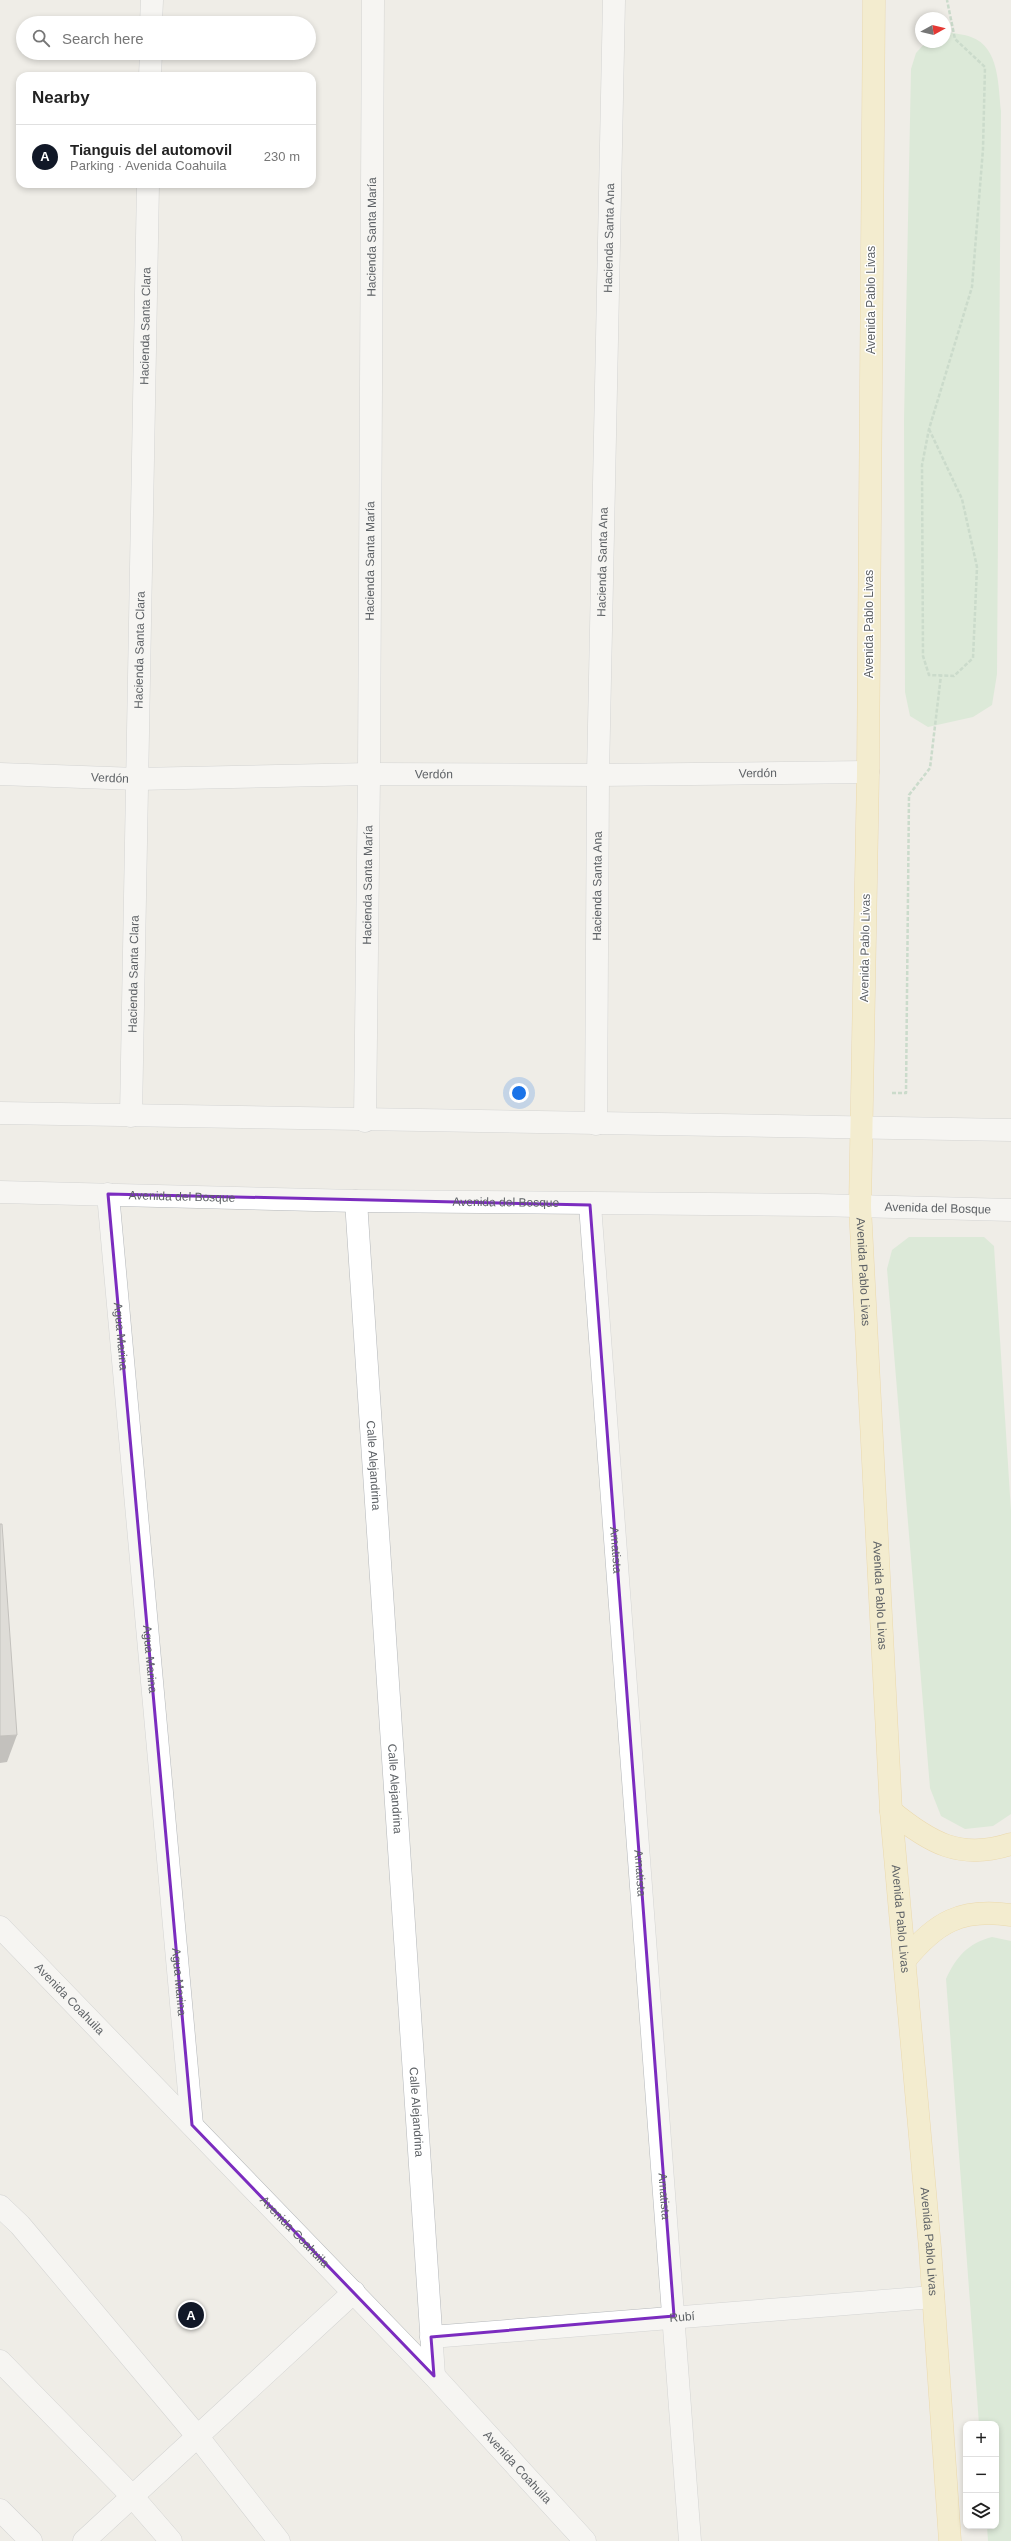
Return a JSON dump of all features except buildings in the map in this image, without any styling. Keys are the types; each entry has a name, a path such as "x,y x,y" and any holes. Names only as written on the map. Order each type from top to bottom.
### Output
{"main road":[{"name":"Avenida Pablo Livas","path":"874,0 868,772 860,1207 891,1811 933,2297 950,2541"},
{"path":"891,1811 917,1832 936,1843 954,1849 979,1851 1011,1844"},
{"path":"905,1960 924,1938 941,1925 966,1915 990,1912 1011,1914"}],"street":[{"path":"152,0 152,16"},
{"name":"Hacienda Santa María","path":"365,1121 369,774 373,0"},
{"name":"Hacienda Santa Ana","path":"596,1124 598,775 614,0"},
{"path":"150,72 151,60"},
{"name":"Hacienda Santa Clara","path":"131,1116 148,188"},
{"name":"Verdón","path":"0,774 137,779 369,774 598,775 868,772"},
{"path":"0,1114 365,1121 1011,1130"},
{"name":"Avenida del Bosque","path":"0,1192 356,1201 1011,1210"},
{"name":"Agua Marina","path":"108,1194 192,2125"},
{"name":"Calle Alejandrina","path":"356,1201 434,2376"},
{"name":"Amatista","path":"590,1205 690,2541"},
{"name":"Avenida Coahuila","path":"0,1927 354,2292 434,2376 585,2541"},
{"path":"0,2206 20,2225 198,2437 278,2541"},
{"path":"84,2541 354,2292"},
{"name":"Rubí","path":"431,2337 674,2316 933,2297"},
{"path":"0,2361 132,2496 171,2541"},
{"path":"0,2510 31,2541"}],"path":[{"path":"929,429 962,499 977,567 973,658 954,676 929,675 922,656 922,465 929,429 972,287 983,149 985,68 955,39 947,0"},
{"path":"863,1093 906,1093 909,795 930,768 941,675"}],"highlighted area":[{"path":"108,1194 590,1205 674,2316 431,2337 434,2376 192,2125"}],"green space":[{"path":"951,32 966,35 980,42 988,49 996,69 1001,111 997,674 992,705 973,717 928,727 910,716 905,692 904,421 911,69 916,53 921,48 951,48"},
{"path":"909,1237 984,1237 994,1246 1011,1511 1011,1814 993,1826 965,1829 941,1816 930,1788 887,1269 892,1250"},
{"path":"992,1937 1011,1941 1011,2541 988,2541 987,2529 999,2529 999,2421 979,2421 946,1979 954,1964 964,1952 976,1943"}],"place":[{"name":"Tianguis del automovil","path":"191,2315"}]}
